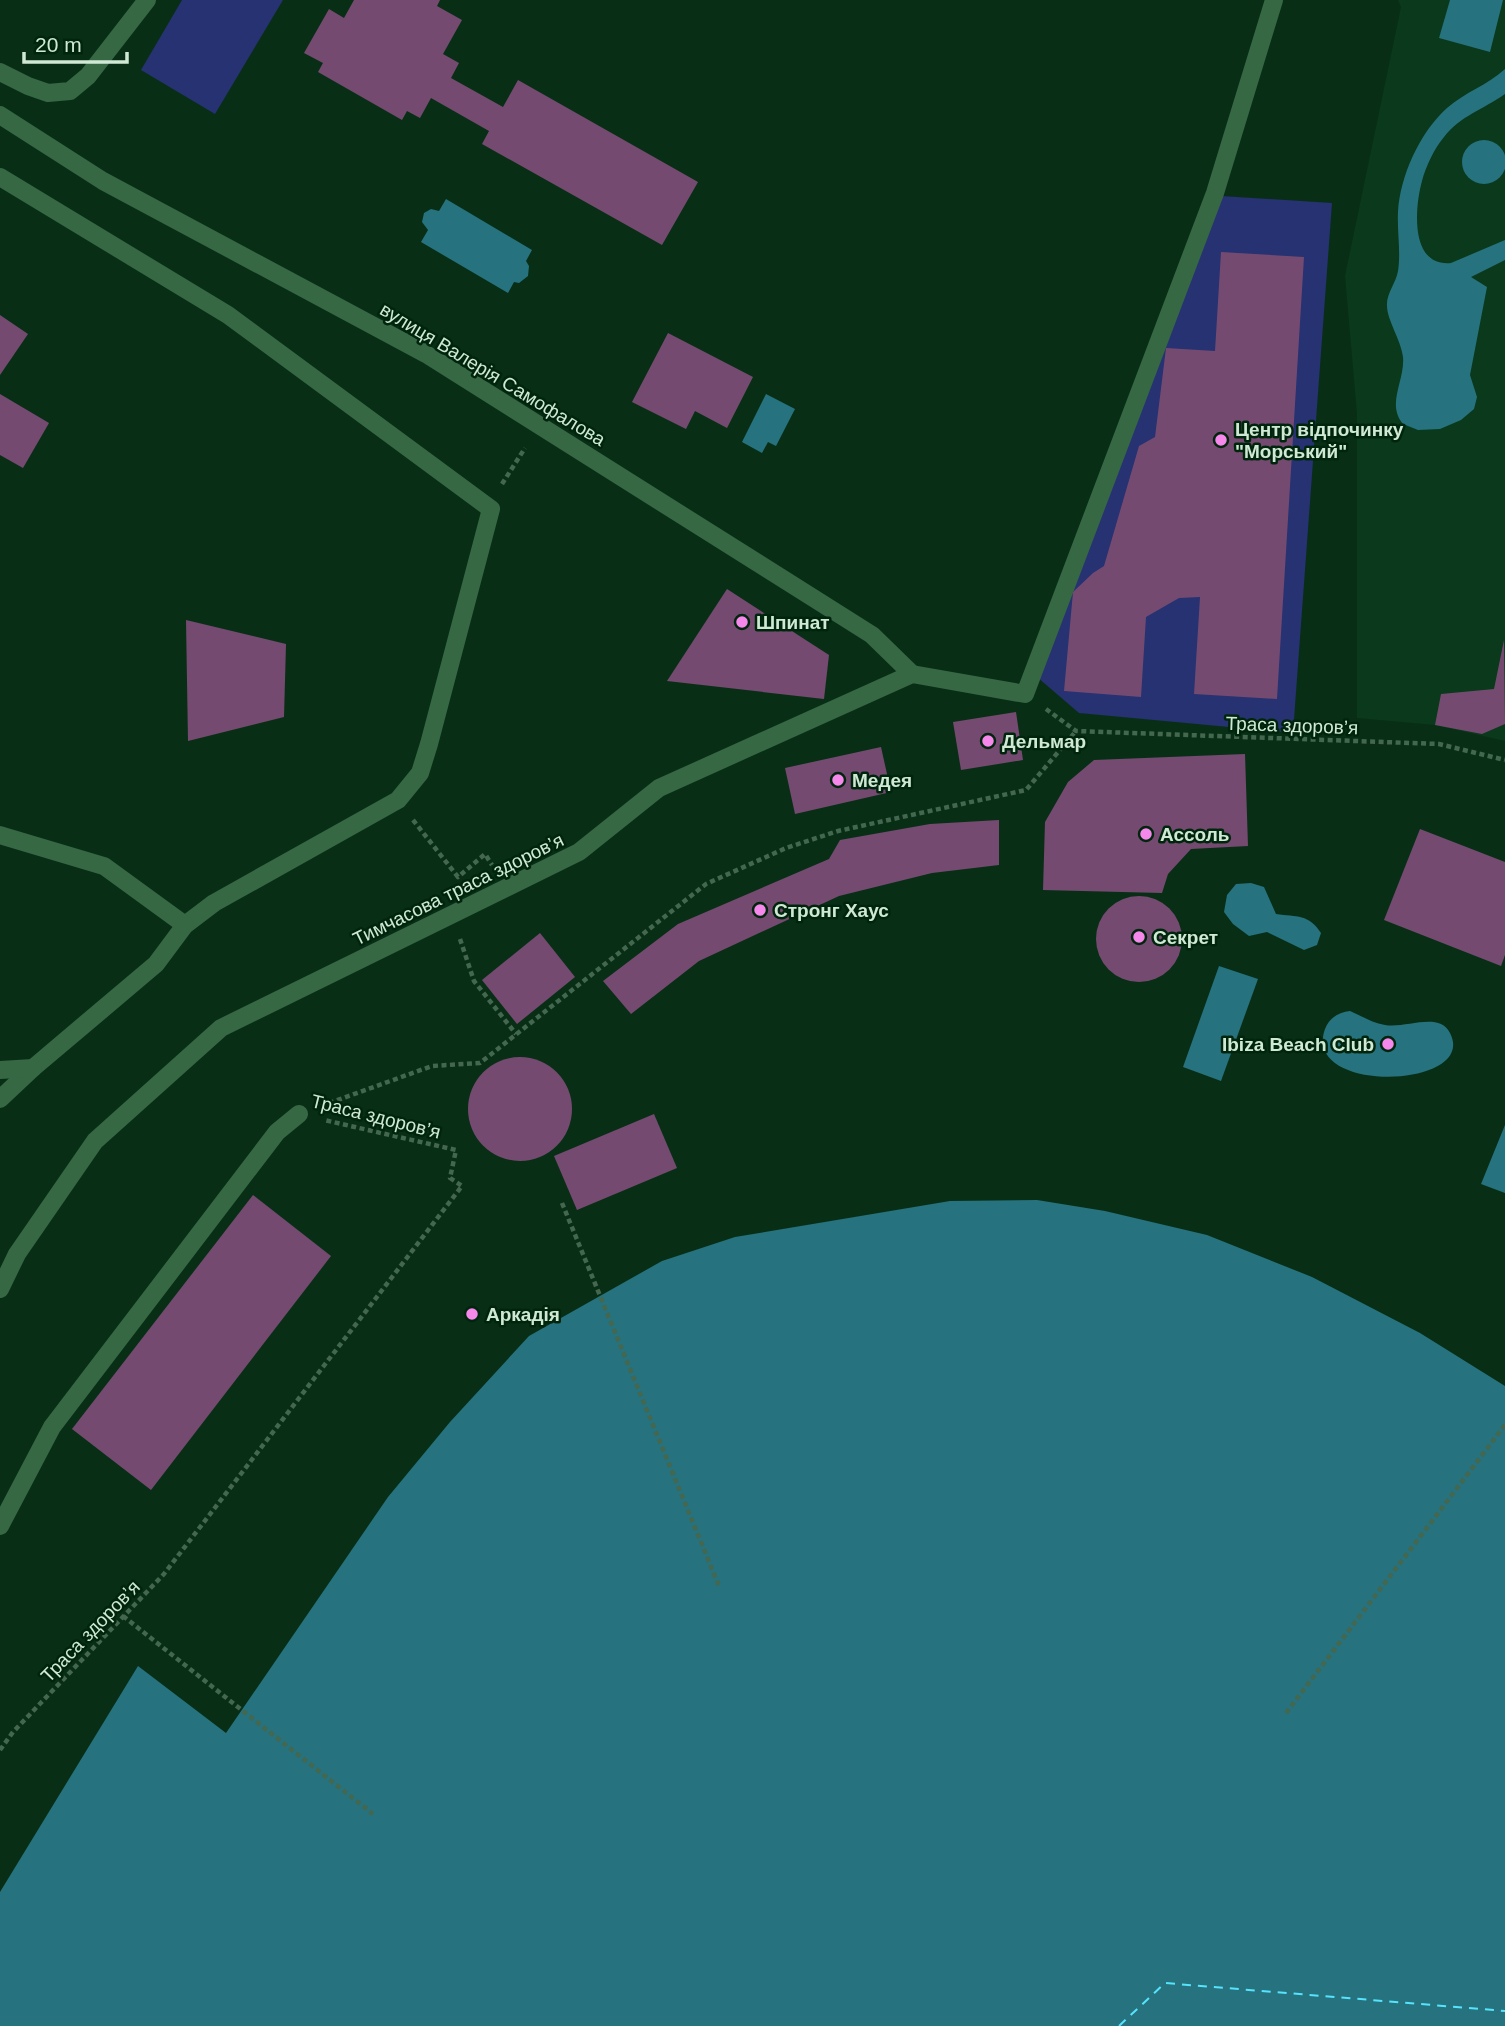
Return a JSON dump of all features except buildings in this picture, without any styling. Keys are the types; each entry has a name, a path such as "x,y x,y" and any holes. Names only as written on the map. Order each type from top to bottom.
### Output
{"street":[{"path":"0,72 48,93 70,91 88,76 147,0"},
{"path":"912,674 1025,694 1214,193 1274,0"},
{"name":"вулиця Валерія Самофалова","path":"0,115 103,181 426,354 872,635 912,674"},
{"path":"0,177 228,315 491,509 420,773 398,800 214,903 185,925 156,964 0,1099"},
{"name":"Тимчасова траса здоров’я","path":"0,1289 17,1254 95,1141 221,1028 579,852 659,788 912,674"},
{"path":"0,835 104,866 185,925"},
{"path":"0,1070 33,1068"},
{"path":"0,1526 52,1427 277,1132 299,1114"}],"path":[{"path":"502,485 540,425"},
{"path":"1025,694 1076,731"},
{"name":"Траса здоров’я","path":"299,1114 432,1066 480,1063 706,884 786,848 838,831 880,824 1026,790 1076,731 1439,744 1505,760"},
{"path":"398,800 458,877 485,854 508,888"},
{"path":"452,915 474,981 516,1034"},
{"name":"Траса здоров’я","path":"0,1750 13,1732 164,1574 462,1186 450,1178 456,1150 299,1114"},
{"path":"562,1203 719,1586"},
{"path":"1286,1713 1505,1425"},
{"path":"123,1616 373,1814"}],"shaded area":[{"path":"182,0 283,0 215,114 141,70"},
{"path":"1398,0 1505,0 1505,741 1435,725 1357,718 1357,414 1345,276 1401,7"},
{"path":"1450,0 1503,0 1490,52 1439,38"},
{"path":"1505,69 1505,94 1450,130 1434,152 1422,181 1418,205 1418,233 1428,255 1437,262 1451,263 1505,240 1505,260 1471,277 1487,287 1470,375 1477,397 1474,409 1461,420 1440,429 1418,430 1403,424 1396,408 1403,357 1387,306 1398,271 1398,212 1403,184 1413,155 1437,118 1454,102"},
{"path":"1484,140 1493,141 1500,146 1505,153 1505,171 1500,178 1493,183 1484,184 1475,183 1468,178 1463,171 1462,162 1463,153 1468,146 1475,141"},
{"name":"Центр відпочинку \"Морський\"","path":"1221,196 1332,203 1293,733 1079,713 1037,677"},
{"path":"446,199 532,250 526,261 529,266 528,276 519,283 514,282 508,293 421,242 428,230 422,222 424,213 431,209 439,211"},
{"path":"766,394 795,409 776,446 768,442 762,453 742,442"},
{"path":"1251,883 1264,887 1276,914 1312,922 1321,933 1317,945 1304,950 1267,932 1249,936 1233,924 1224,912 1227,895 1236,884"},
{"path":"1219,966 1258,979 1221,1081 1183,1067"},
{"name":"Ibiza Beach Club","path":"1350,1011 1385,1025 1438,1023 1450,1033 1452,1052 1439,1065 1417,1074 1389,1077 1362,1074 1338,1065 1325,1050 1325,1029 1335,1016"},
{"path":"1505,1125 1505,1193 1481,1184"},
{"path":"1037,1200 1105,1211 1207,1235 1312,1277 1420,1333 1505,1386 1505,2026 0,2026 0,1892 138,1666 226,1733 388,1497 450,1422 529,1336 662,1261 735,1237 950,1201"}],"ferry route":[{"path":"1119,2026 1165,1983 1505,2011"}],"place":[{"name":"Центр відпочинку \"Морський\"","path":"1221,440"},
{"name":"Шпинат","path":"742,622"},
{"name":"Дельмар","path":"988,741"},
{"name":"Медея","path":"838,780"},
{"name":"Ассоль","path":"1146,834"},
{"name":"Стронг Хаус","path":"760,910"},
{"name":"Секрет","path":"1139,937"},
{"name":"Ibiza Beach Club","path":"1388,1044"},
{"name":"Аркадія","path":"472,1314"}]}
